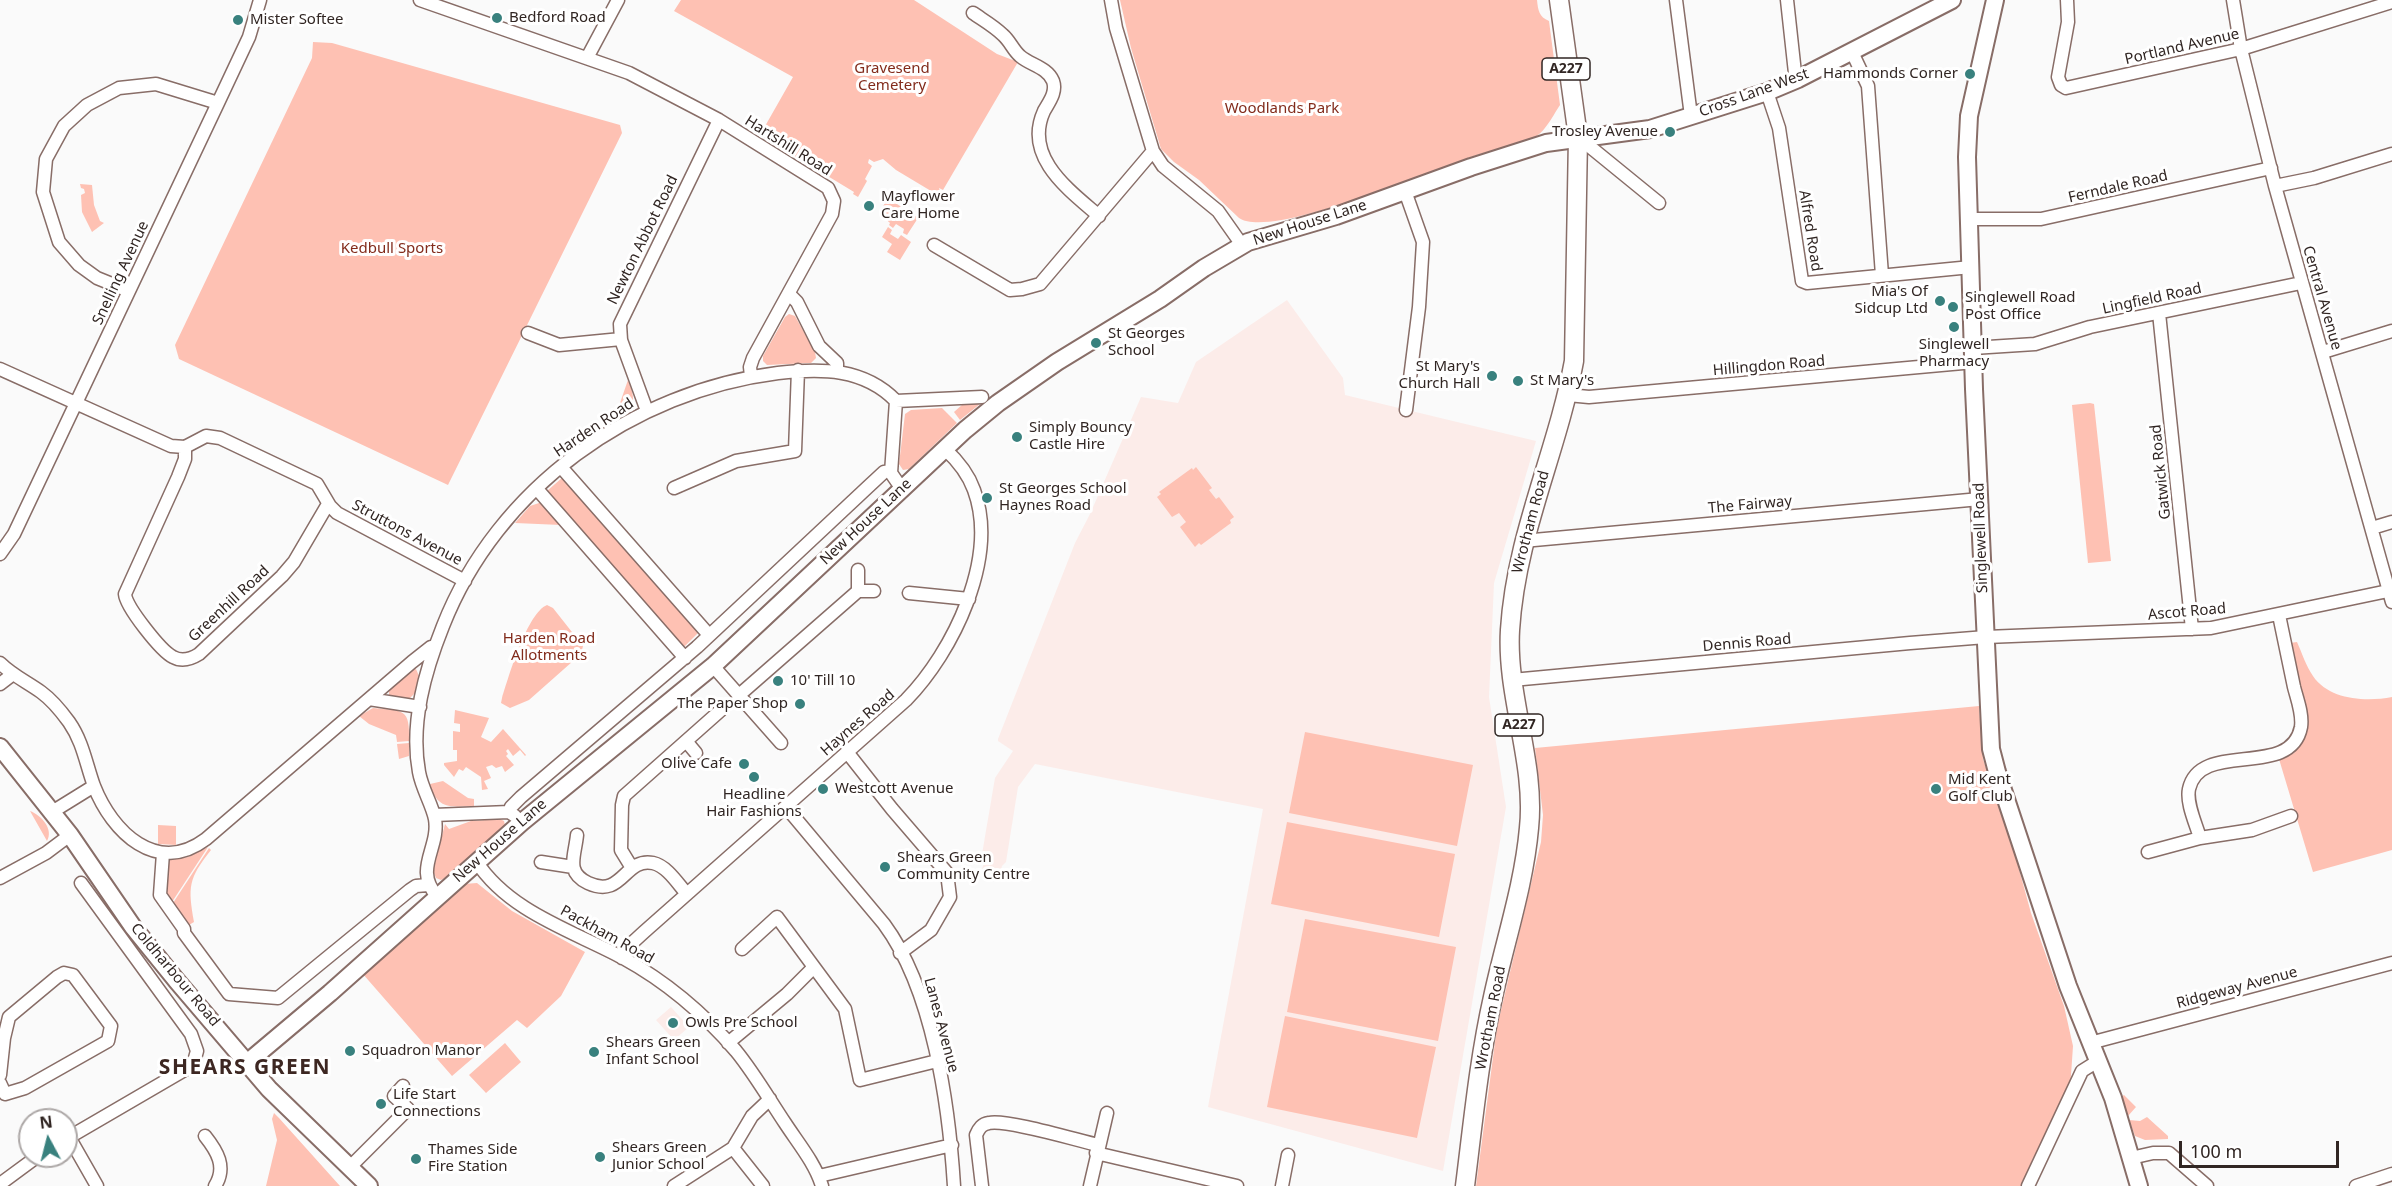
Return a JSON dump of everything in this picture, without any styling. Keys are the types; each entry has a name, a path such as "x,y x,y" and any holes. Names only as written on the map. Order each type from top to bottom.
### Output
{"main road":[{"name":"Wrotham Road","path":"1465,1186 1486,1033 1530,827 1527,780 1512,680 1511,620 1515,576 1523,541 1568,395 1574,361 1578,137 1558,0"}],"street":[{"name":"Snelling Avenue","path":"0,554 14,534 249,37 260,0"},
{"name":"Hartshill Road","path":"420,0 629,73 719,120 824,185 832,195 834,204 832,214 752,360 751,376"},
{"path":"587,58 618,0"},
{"path":"1110,0 1122,51 1153,151 1163,166 1218,211 1242,245"},
{"path":"1676,0 1691,116"},
{"path":"1787,0 1795,73 1798,79"},
{"name":"Cross Lane West","path":"1578,137 1650,129 1767,92 1798,79 1952,0"},
{"name":"Singlewell Road","path":"1995,0 1969,116 1967,157 1973,355 1990,736 1994,762 2068,986 2113,1098 2139,1186"},
{"name":"Portland Avenue","path":"2067,0 2068,22 2058,77 2061,85 2066,88 2241,49 2392,2"},
{"name":"Central Avenue","path":"2233,0 2241,49 2275,186 2390,597"},
{"path":"973,13 1001,33 1020,57 1043,70 1051,78 1053,92 1042,116 1040,128 1040,146 1044,158 1058,179 1099,216"},
{"path":"1852,52 1868,86 1881,275"},
{"path":"129,291 97,278 79,265 59,242 43,192 46,159 64,126 87,105 119,88 156,84 218,103"},
{"name":"Alfred Road","path":"1767,92 1779,128 1802,281 1807,283 1971,267"},
{"name":"Newton Abbot Road","path":"621,339 622,319 719,120"},
{"path":"1578,137 1659,204"},
{"name":"New House Lane","path":"248,1062 330,993 433,891 476,861 713,666 945,449 998,403 1028,382 1242,245 1336,216 1509,154 1546,143 1578,137"},
{"path":"934,245 1010,290 1022,290 1040,284 1153,151"},
{"path":"2275,186 2314,178 2392,154"},
{"name":"Ferndale Road","path":"1970,219 2041,219 2271,168"},
{"path":"1405,191 1423,242 1419,307 1406,410"},
{"name":"Lingfield Road","path":"1973,355 2035,344 2090,327 2301,283"},
{"path":"789,294 797,302 819,346 836,363 837,371"},
{"name":"Gatwick Road","path":"2159,313 2192,629"},
{"path":"2323,352 2392,331"},
{"path":"528,333 559,345 621,339 647,411"},
{"name":"Hillingdon Road","path":"1568,395 1590,397 1973,355"},
{"path":"0,369 168,445 185,447"},
{"path":"674,488 736,461 795,451 798,370"},
{"name":"Harden Road","path":"433,891 426,875 435,830 434,815 424,793 417,761 416,739 420,707 435,646 465,581 497,532 537,489 591,444 647,411 698,390 751,376 798,370 837,371 864,378 887,392 896,401"},
{"path":"902,489 891,471 896,401 982,397"},
{"name":"Struttons Avenue","path":"185,447 205,436 220,438 317,484 328,504 338,513 465,581"},
{"name":"Greenhill Road","path":"185,447 185,457 178,477 125,594 133,613 174,657 184,659 199,654 276,582 294,562 328,504"},
{"name":"Haynes Road","path":"622,958 635,940 906,700 930,673 951,639 969,599 978,556 980,514 974,488 960,464 945,449"},
{"path":"561,467 709,635"},
{"name":"New House Lane","path":"434,815 512,814 512,805 685,658 884,472 891,471"},
{"path":"537,489 685,658"},
{"name":"The Fairway","path":"1523,541 1980,499"},
{"path":"2372,528 2392,522"},
{"path":"858,570 858,591"},
{"path":"738,696 858,591 874,591"},
{"path":"909,593 969,599"},
{"name":"Ascot Road","path":"1986,637 2192,629 2390,597"},
{"path":"2200,838 2189,794 2198,774 2211,765 2275,754 2293,743 2298,735 2301,717 2279,615"},
{"name":"Dennis Road","path":"1512,680 1986,637"},
{"path":"0,663 47,697 71,724 82,745 94,786 105,806 130,838 143,847 163,853 184,851 199,845 429,648 435,646"},
{"path":"713,666 781,743"},
{"path":"0,684 13,674"},
{"path":"369,699 420,707"},
{"path":"632,868 621,852 624,798 630,789 721,710"},
{"path":"686,741 696,753"},
{"name":"Coldharbour Road","path":"0,747 70,835 133,927 176,980 269,1089 351,1166 369,1186"},
{"path":"847,752 947,873 950,897 941,914 931,930 900,953"},
{"path":"52,812 94,786"},
{"name":"Lanes Avenue","path":"786,807 878,915 896,940 900,953 913,975 923,1003 937,1061 952,1145 954,1186"},
{"path":"2148,852 2200,838 2252,830 2291,816"},
{"path":"0,878 46,853 70,835"},
{"path":"577,835 573,867 575,874 582,880 604,888 643,863 658,864 687,894"},
{"name":"New House Lane","path":"163,853 161,897 184,929 184,933 229,994 278,998 416,886 433,891"},
{"name":"Packham Road","path":"476,861 494,883 520,904 622,958 676,995 728,1043 770,1099 821,1181"},
{"path":"541,862 573,867"},
{"path":"78,1132 193,1065 196,1058 195,1043 191,1034 81,883"},
{"path":"741,949 777,917 845,1009 851,1028 860,1080 937,1061"},
{"name":"Ridgeway Avenue","path":"2090,1042 2392,963"},
{"path":"728,1043 787,994 814,967"},
{"path":"0,1075 3,1029 10,1015 66,973 74,976 111,1027 106,1042 25,1088 5,1094 0,1083"},
{"path":"162,993 176,980"},
{"path":"2028,1186 2082,1071 2098,1061"},
{"path":"351,1166 408,1109 394,1096 403,1086"},
{"path":"674,1186 733,1148 752,1116 770,1099"},
{"path":"1090,1186 1107,1113"},
{"path":"982,1186 976,1135 986,1123 1002,1122 1237,1186"},
{"path":"205,1136 217,1151 220,1162 221,1172 215,1186"},
{"path":"821,1181 952,1145"},
{"path":"733,1148 763,1186"},
{"path":"2131,1158 2153,1153 2169,1153 2207,1186"},
{"path":"78,1155 97,1186"},
{"path":"1282,1186 1288,1155"},
{"path":"0,1184 22,1168"},
{"path":"2356,1186 2392,1174"}],"shaded area":[{"path":"1287,300 1343,378 1345,395 1536,441 1494,583 1489,697 1506,807 1443,1171 1208,1107 1263,809 1035,764 1018,787 1006,862 1002,866 999,878 982,869 984,863 981,860 995,778 1013,751 998,739 1075,543 1141,397 1178,403 1196,362"},
{"name":"Owls Pre School","path":"671,1007 689,1027 674,1040 656,1020"}],"green space":[{"name":"Gravesend Cemetery","path":"681,0 914,0 997,54 1018,62 943,190 939,188 941,195 936,202 933,200 936,194 896,170 883,159 874,162 869,159 868,163 872,166 858,197 853,194 854,192 760,135 793,77 674,11"},
{"name":"Woodlands Park","path":"1120,0 1537,0 1540,13 1549,21 1560,105 1542,131 1521,143 1474,156 1390,188 1317,212 1284,220 1257,222 1239,218 1199,180 1174,162 1161,149 1131,48"},
{"name":"Kedbull Sports","path":"313,42 332,43 620,125 622,133 448,485 179,359 175,345 312,58"},
{"path":"80,184 92,185 94,205 100,221 104,223 92,232 82,212 81,195 85,193"},
{"path":"888,198 918,218 907,235 903,233 904,229 896,224 893,228 889,225 890,223 879,213"},
{"path":"888,227 892,230 890,234 898,239 901,235 911,242 900,260 887,252 892,244 882,237"},
{"path":"789,314 795,316 816,358 811,363 767,365 763,361 763,356 785,317"},
{"path":"628,380 633,394 632,404 626,412 614,420"},
{"path":"963,404 980,404 960,420 954,412"},
{"path":"2094,404 2111,561 2088,563 2072,405"},
{"path":"942,408 957,423 909,469 903,470 899,464 905,414 911,410"},
{"path":"1196,467 1212,488 1209,490 1216,499 1219,497 1234,517 1230,520 1231,523 1195,547 1180,527 1186,522 1179,513 1172,517 1157,497 1161,494 1159,492"},
{"path":"563,477 700,631 681,650 547,494 547,491"},
{"path":"543,503 561,525 515,523 530,506"},
{"name":"Harden Road Allotments","path":"547,605 553,608 583,646 581,654 529,700 510,708 501,703 514,661 533,620"},
{"path":"2297,642 2313,676 2328,690 2338,695 2360,699 2392,697 2392,850 2313,872 2279,759 2294,753 2307,732 2290,643"},
{"path":"416,669 419,676 415,693 408,700 389,696 389,690"},
{"name":"Mid Kent Golf Club","path":"1979,706 1983,759 2014,851 2031,913 2064,1006 2073,1046 2070,1090 2032,1160 2027,1186 1476,1186 1497,1027 1541,842 1543,815 1535,748"},
{"path":"373,708 403,713 408,722 409,741 397,742 396,735 369,724 359,716"},
{"path":"455,710 489,718 481,737 491,742 503,729 526,755 520,750 513,756 508,749 506,756 514,765 505,772 502,766 486,767 491,778 484,781 488,789 482,790 481,777 466,767 463,771 459,769 454,777 444,765 444,763 457,761 457,750 453,750 453,731 460,732 460,724 454,723"},
{"path":"1305,732 1473,765 1457,846 1289,813"},
{"path":"409,743 409,756 399,759 397,744"},
{"path":"443,781 468,798 474,799 474,806 452,806 441,803 430,784"},
{"path":"30,811 48,827 47,841"},
{"path":"500,819 505,825 502,829 445,878 441,880 436,878 433,871 445,824 449,829 471,821"},
{"path":"1287,822 1455,854 1439,937 1271,904"},
{"path":"158,825 176,826 176,845 158,844"},
{"path":"208,847 172,902 166,892 169,860 188,857"},
{"path":"209,848 211,850 194,876 191,900 194,922 189,925 173,903"},
{"path":"477,883 512,911 585,952 561,996 527,1028 517,1020 452,1076 362,973 464,884"},
{"path":"1305,919 1456,947 1438,1041 1287,1012"},
{"path":"1285,1016 1436,1047 1417,1138 1267,1107"},
{"path":"505,1043 521,1062 486,1093 469,1075"},
{"path":"2124,1095 2136,1107 2128,1116 2121,1097"},
{"path":"274,1113 340,1186 266,1186 277,1140 272,1119"},
{"path":"2147,1117 2168,1136 2168,1139 2145,1140 2135,1136 2129,1120 2140,1121"}],"place":[{"name":"Bedford Road","path":"497,18"},
{"name":"Mister Softee","path":"238,20"},
{"name":"Hammonds Corner","path":"1970,74"},
{"name":"Trosley Avenue","path":"1670,132"},
{"name":"Mayflower Care Home","path":"869,206"},
{"name":"Mia's Of Sidcup Ltd","path":"1940,301"},
{"name":"Singlewell Road Post Office","path":"1953,307"},
{"name":"Singlewell Pharmacy","path":"1954,327"},
{"name":"St Georges School","path":"1096,343"},
{"name":"St Mary's Church Hall","path":"1492,376"},
{"name":"St Mary's","path":"1518,381"},
{"name":"Simply Bouncy Castle Hire","path":"1017,437"},
{"name":"St Georges School Haynes Road","path":"987,498"},
{"name":"10' Till 10","path":"778,681"},
{"name":"The Paper Shop","path":"800,704"},
{"name":"Olive Cafe","path":"744,764"},
{"name":"Headline Hair Fashions","path":"754,777"},
{"name":"Westcott Avenue","path":"823,789"},
{"name":"Mid Kent Golf Club","path":"1936,789"},
{"name":"Shears Green Community Centre","path":"885,867"},
{"name":"Owls Pre School","path":"673,1023"},
{"name":"Squadron Manor","path":"350,1051"},
{"name":"Shears Green Infant School","path":"594,1052"},
{"name":"Life Start Connections","path":"381,1104"},
{"name":"Shears Green Junior School","path":"600,1157"},
{"name":"Thames Side Fire Station","path":"416,1159"}],"district":[{"name":"SHEARS GREEN","path":"245,1068"}]}
